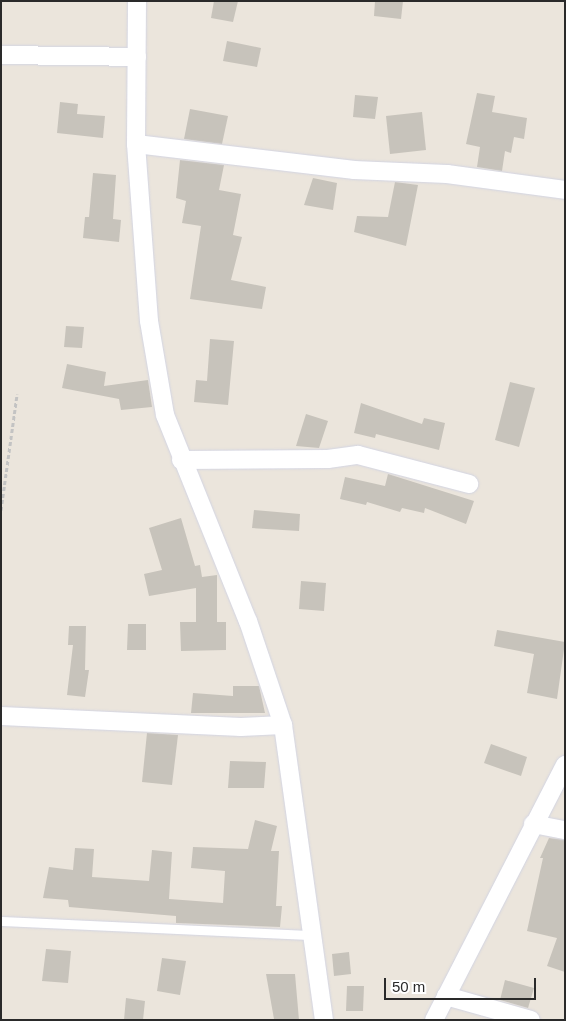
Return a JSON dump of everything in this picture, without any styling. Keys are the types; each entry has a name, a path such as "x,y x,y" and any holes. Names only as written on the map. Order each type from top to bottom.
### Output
{"street":[{"path":"136,1 136,144 149,321 165,415 181,460 248,621 283,725 303,855 310,935 324,1020"},
{"path":"1,55 137,56"},
{"path":"136,144 354,170 447,174 565,190"},
{"path":"181,460 328,458 358,454 469,484"},
{"path":"1,716 241,728 283,725"},
{"path":"434,1020 533,824 565,765"},
{"path":"533,824 565,830"},
{"path":"446,996 531,1020"}],"lane":[{"path":"1,921 310,935"}],"path":[{"path":"1,510 17,394"}],"building":[{"path":"214,1 238,1 233,22 211,18"},
{"path":"375,1 403,1 401,19 374,16"},
{"path":"227,41 261,48 257,67 223,61"},
{"path":"477,93 495,96 492,112 527,118 524,139 514,137 511,153 505,151 502,171 477,167 480,147 466,144"},
{"path":"355,95 378,97 375,119 353,117"},
{"path":"60,102 78,104 77,114 105,116 103,138 57,133"},
{"path":"190,109 228,116 222,144 184,139"},
{"path":"422,112 426,150 390,154 386,116"},
{"path":"180,160 224,165 219,190 241,194 233,235 242,237 231,280 266,287 262,309 190,299 201,226 182,223 186,201 176,198"},
{"path":"93,173 116,175 113,219 121,220 119,242 83,238 85,217 89,217"},
{"path":"313,178 337,183 333,210 304,205"},
{"path":"395,182 418,185 406,246 354,232 357,216 388,217"},
{"path":"66,326 84,327 82,348 64,347"},
{"path":"210,339 234,341 228,405 194,402 196,380 207,381"},
{"path":"67,364 106,372 104,386 148,380 152,407 121,410 119,399 62,388"},
{"path":"510,382 535,388 519,447 495,440"},
{"path":"361,403 422,424 424,418 445,423 439,450 376,434 375,438 354,433"},
{"path":"306,414 328,421 319,448 296,446"},
{"path":"388,474 474,501 466,524 425,508 424,513 402,508 400,512 367,502 366,505 340,499 345,477 385,486"},
{"path":"254,510 300,514 299,531 252,528"},
{"path":"181,518 195,566 200,565 202,577 217,575 217,622 226,622 226,650 181,651 180,622 196,622 196,588 149,596 144,574 162,570 149,528"},
{"path":"301,581 326,583 324,611 299,609"},
{"path":"128,624 146,624 146,650 127,650"},
{"path":"69,626 86,626 85,670 89,670 85,697 67,695 73,645 68,645"},
{"path":"497,630 565,642 557,699 527,693 534,654 494,646"},
{"path":"233,686 259,686 265,713 191,713 193,693 233,696"},
{"path":"147,733 178,735 172,785 142,782"},
{"path":"491,744 527,757 521,776 484,763"},
{"path":"230,761 266,762 264,788 228,788"},
{"path":"255,820 277,826 271,851 279,851 276,906 282,906 280,927 176,923 176,916 69,907 68,900 43,898 49,867 73,870 75,848 94,849 92,877 149,881 152,850 172,852 169,899 223,903 225,871 191,868 193,847 248,849"},
{"path":"549,838 565,840 565,972 547,966 557,938 527,931 543,858 540,858"},
{"path":"46,949 71,951 68,983 42,981"},
{"path":"349,952 351,974 334,976 332,954"},
{"path":"162,958 186,961 180,995 157,991"},
{"path":"266,974 295,974 299,1020 274,1019"},
{"path":"505,980 534,988 528,1008 500,1000"},
{"path":"347,986 364,986 363,1011 346,1011"},
{"path":"126,998 145,1001 143,1020 124,1020"}]}
